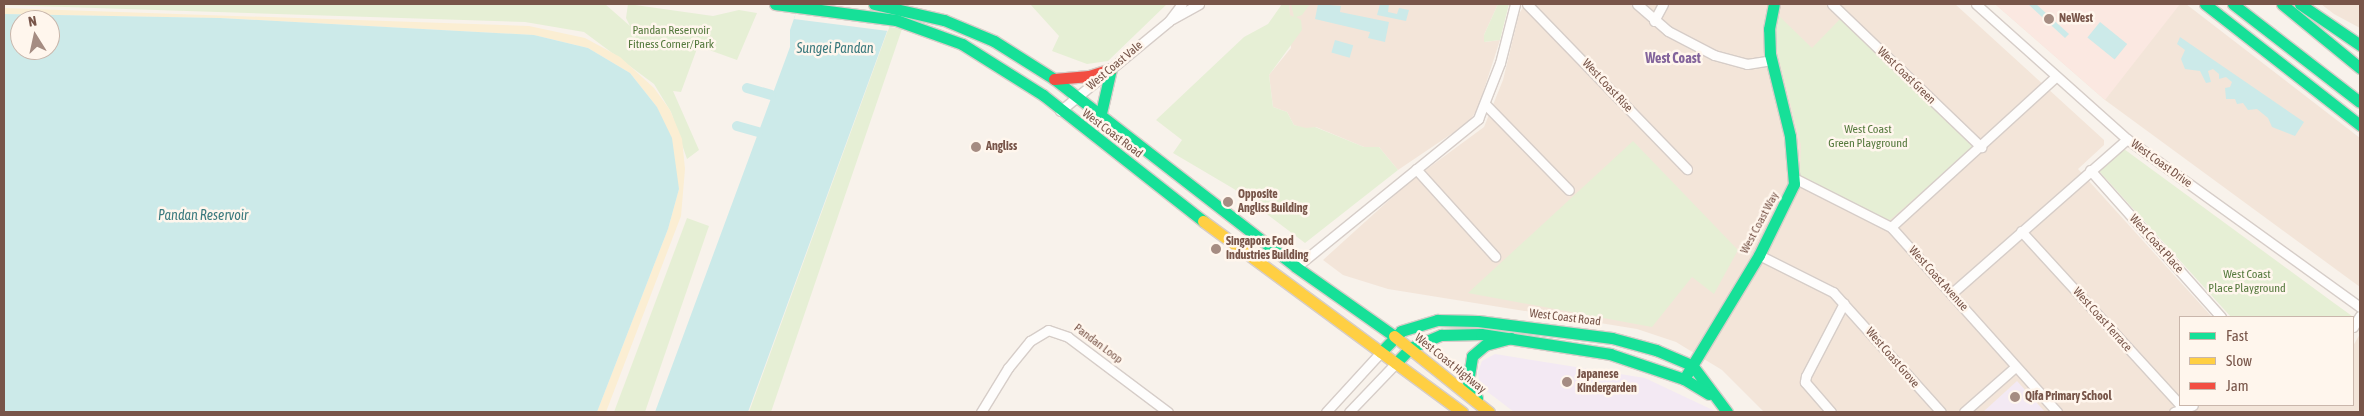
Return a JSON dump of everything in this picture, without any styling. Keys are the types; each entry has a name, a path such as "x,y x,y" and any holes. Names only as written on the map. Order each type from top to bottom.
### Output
{"main road":[{"name":"West Coast Road","path":"775,4 896,20 962,44 1043,95 1060,111 1381,352 1394,336 1421,323 1468,320 1612,338 1692,365"},
{"name":"West Coast Road","path":"874,4 901,8 944,20 994,41 1054,79 1101,113 1296,267 1394,336"},
{"name":"West Coast Way","path":"1684,379 1759,255 1791,194 1794,178 1790,136 1772,60 1769,29 1774,4"},
{"path":"2206,4 2360,126"},
{"path":"2233,4 2360,102"},
{"path":"2282,4 2360,68"},
{"path":"2300,4 2360,45"},
{"path":"1054,79 1089,76 1111,69"},
{"path":"1101,113 1111,69"},
{"path":"1396,363 1410,348 1451,333 1511,338 1610,354 1684,379 1714,397"},
{"name":"West Coast Highway","path":"1394,336 1488,411"},
{"path":"1488,411 1468,382 1472,356 1485,345 1511,338"},
{"path":"1381,352 1462,412"},
{"path":"1692,365 1726,412"}],"street":[{"name":"West Coast Vale","path":"1060,111 1169,20 1182,4"},
{"name":"West Coast Vale","path":"1169,20 1199,4"},
{"path":"1296,267 1474,124 1485,104 1500,63 1515,4"},
{"name":"West Coast Rise","path":"1527,4 1687,169"},
{"path":"1636,4 1654,21 1682,40 1723,59 1746,64 1772,60"},
{"path":"1654,21 1662,4"},
{"name":"West Coast Green","path":"1832,4 1981,147"},
{"name":"West Coast Drive","path":"1976,4 2055,77 2127,139 2360,307"},
{"path":"1892,227 2055,77"},
{"path":"1485,104 1569,190"},
{"path":"1952,293 2127,139"},
{"path":"1416,169 1495,256"},
{"name":"West Coast Place","path":"2090,170 2220,316"},
{"name":"West Coast Avenue","path":"1794,178 1892,227 2057,412"},
{"name":"West Coast Terrace","path":"2021,231 2179,404"},
{"name":"West Coast Grove","path":"1759,255 1833,292 1942,412"},
{"path":"1831,412 1805,382 1806,376 1844,303"},
{"name":"Pandan Loop","path":"981,412 1008,368 1030,341 1048,330 1068,337 1168,412"},
{"path":"1326,412 1381,352"},
{"path":"1350,412 1396,363"},
{"path":"1964,412 2015,367"},
{"name":"West Coast Terrace","path":"2181,406 2184,409"},
{"path":"2174,412 2191,406"}],"shaded area":[{"path":"1289,4 1498,4 1484,35 1485,42 1500,40 1478,108 1469,122 1398,170 1379,147 1364,147 1316,127 1306,129 1294,125 1287,112 1273,107 1269,75 1291,48"},
{"path":"1525,4 1955,4 2104,140 2104,145 2078,169 2211,316 2179,316 2179,406 2354,406 2354,344 2360,334 2360,412 1764,412 1722,370 1676,342 1637,329 1388,289 1343,275 1323,260 1408,183 1484,127 1503,80 1519,14"},
{"path":"1995,4 2186,4 2360,138 2360,287 2105,100"},
{"name":"NeWest","path":"1995,4 2180,4 2105,100"},
{"path":"2321,4 2360,4 2360,28 2334,14"},
{"name":"Japanese Kindergarden","path":"1495,354 1645,378 1717,412 1514,412 1480,386 1478,372 1482,361"},
{"name":"Qifa Primary School","path":"2017,381 2045,412 1983,412"}],"green space":[{"name":"Pandan Reservoir Fitness Corner/Park","path":"605,4 630,26 626,18 628,4 713,16 739,10 757,13 737,60 698,46 681,92 673,91 699,150 687,159 671,112 654,84 584,32 525,22 4,5"},
{"path":"1030,4 1167,4 1108,61 1087,64 1052,51 1059,36"},
{"path":"1282,4 1289,4 1290,15 1294,17 1291,4 1310,4 1302,15 1296,17 1301,20 1302,30 1269,75 1273,107 1287,112 1294,125 1306,128 1315,127 1364,147 1379,147 1398,170 1305,243 1234,189 1173,153 1182,140 1156,120 1244,37 1268,24"},
{"path":"1498,4 1509,4 1500,40 1484,42 1484,35"},
{"name":"West Coast Green Playground","path":"1777,14 1812,48 1840,19 1975,145 1889,221 1800,179 1801,145 1775,43"},
{"path":"889,27 902,29 771,412 749,412"},
{"path":"1633,141 1738,250 1714,294 1692,277 1652,327 1468,293"},
{"name":"West Coast Place Playground","path":"2124,149 2352,316 2230,316 2099,171"},
{"path":"687,218 709,226 645,412 614,412"}],"sand":[{"path":"4,8 529,26 585,38 620,57 654,88 670,110 682,139 685,169 681,216 606,412 597,412 668,229 679,189 657,107 630,73 588,48 534,35 220,18 60,15 60,10 10,10 10,14 4,14"}],"water":[{"name":"Sungei Pandan","path":"799,4 897,4 748,412 655,412 790,47 790,30"},
{"path":"1318,4 1341,6 1340,12 1389,22 1385,42 1368,38 1370,32 1315,19"},
{"path":"1380,4 1389,4 1388,12 1397,14 1399,8 1409,10 1406,21 1377,15"},
{"name":"NeWest","path":"2028,4 2036,4 2069,34 2065,38"},
{"name":"Pandan Reservoir","path":"4,14 10,14 10,60 60,60 60,15 220,18 534,35 588,48 630,73 657,107 672,138 679,189 668,229 597,412 4,412"},
{"path":"2100,22 2127,44 2115,60 2087,38"},
{"path":"2180,37 2304,122 2295,136 2272,127 2268,118 2257,109 2248,110 2243,103 2237,104 2235,99 2226,99 2225,88 2230,87 2232,82 2226,77 2219,79 2219,74 2213,69 2208,71 2211,82 2206,83 2200,71 2185,69 2181,59 2185,50 2177,44"},
{"path":"1335,40 1353,45 1350,58 1331,52"}],"pier":[{"path":"799,4 897,4 888,31 794,19"}],"waterway":[{"path":"747,88 771,95"},
{"path":"737,126 758,132"}],"traffic: fast":[{"path":"775,4 896,20 962,44 1043,95 1203,221"},
{"path":"874,4 944,20 994,41 1054,79 1296,267 1394,336"},
{"path":"1684,379 1759,255 1794,184 1790,136 1770,54 1769,29 1774,4"},
{"path":"2205,4 2360,125"},
{"path":"2233,4 2360,102"},
{"path":"2282,4 2360,68"},
{"path":"2300,4 2360,45"},
{"path":"1101,113 1111,69"},
{"path":"1381,352 1401,331 1437,320 1478,321 1612,338 1656,350 1692,365 1727,412"},
{"path":"1396,363 1410,348 1441,335 1481,334 1610,354 1684,379 1709,394"},
{"path":"1477,398 1468,382 1472,356 1485,345 1511,338"}],"traffic: slow":[{"path":"1203,221 1462,412"},
{"path":"1394,336 1489,412"}],"traffic: jam":[{"path":"1054,79 1089,76 1111,69"}],"place":[{"name":"NeWest","path":"2049,19"},
{"name":"Angliss","path":"976,147"},
{"name":"Opposite Angliss Building","path":"1228,202"},
{"name":"Singapore Food Industries Building","path":"1216,249"},
{"name":"Japanese Kindergarden","path":"1567,382"},
{"name":"Qifa Primary School","path":"2015,397"}],"district":[{"name":"West Coast","path":"1673,58"}]}
